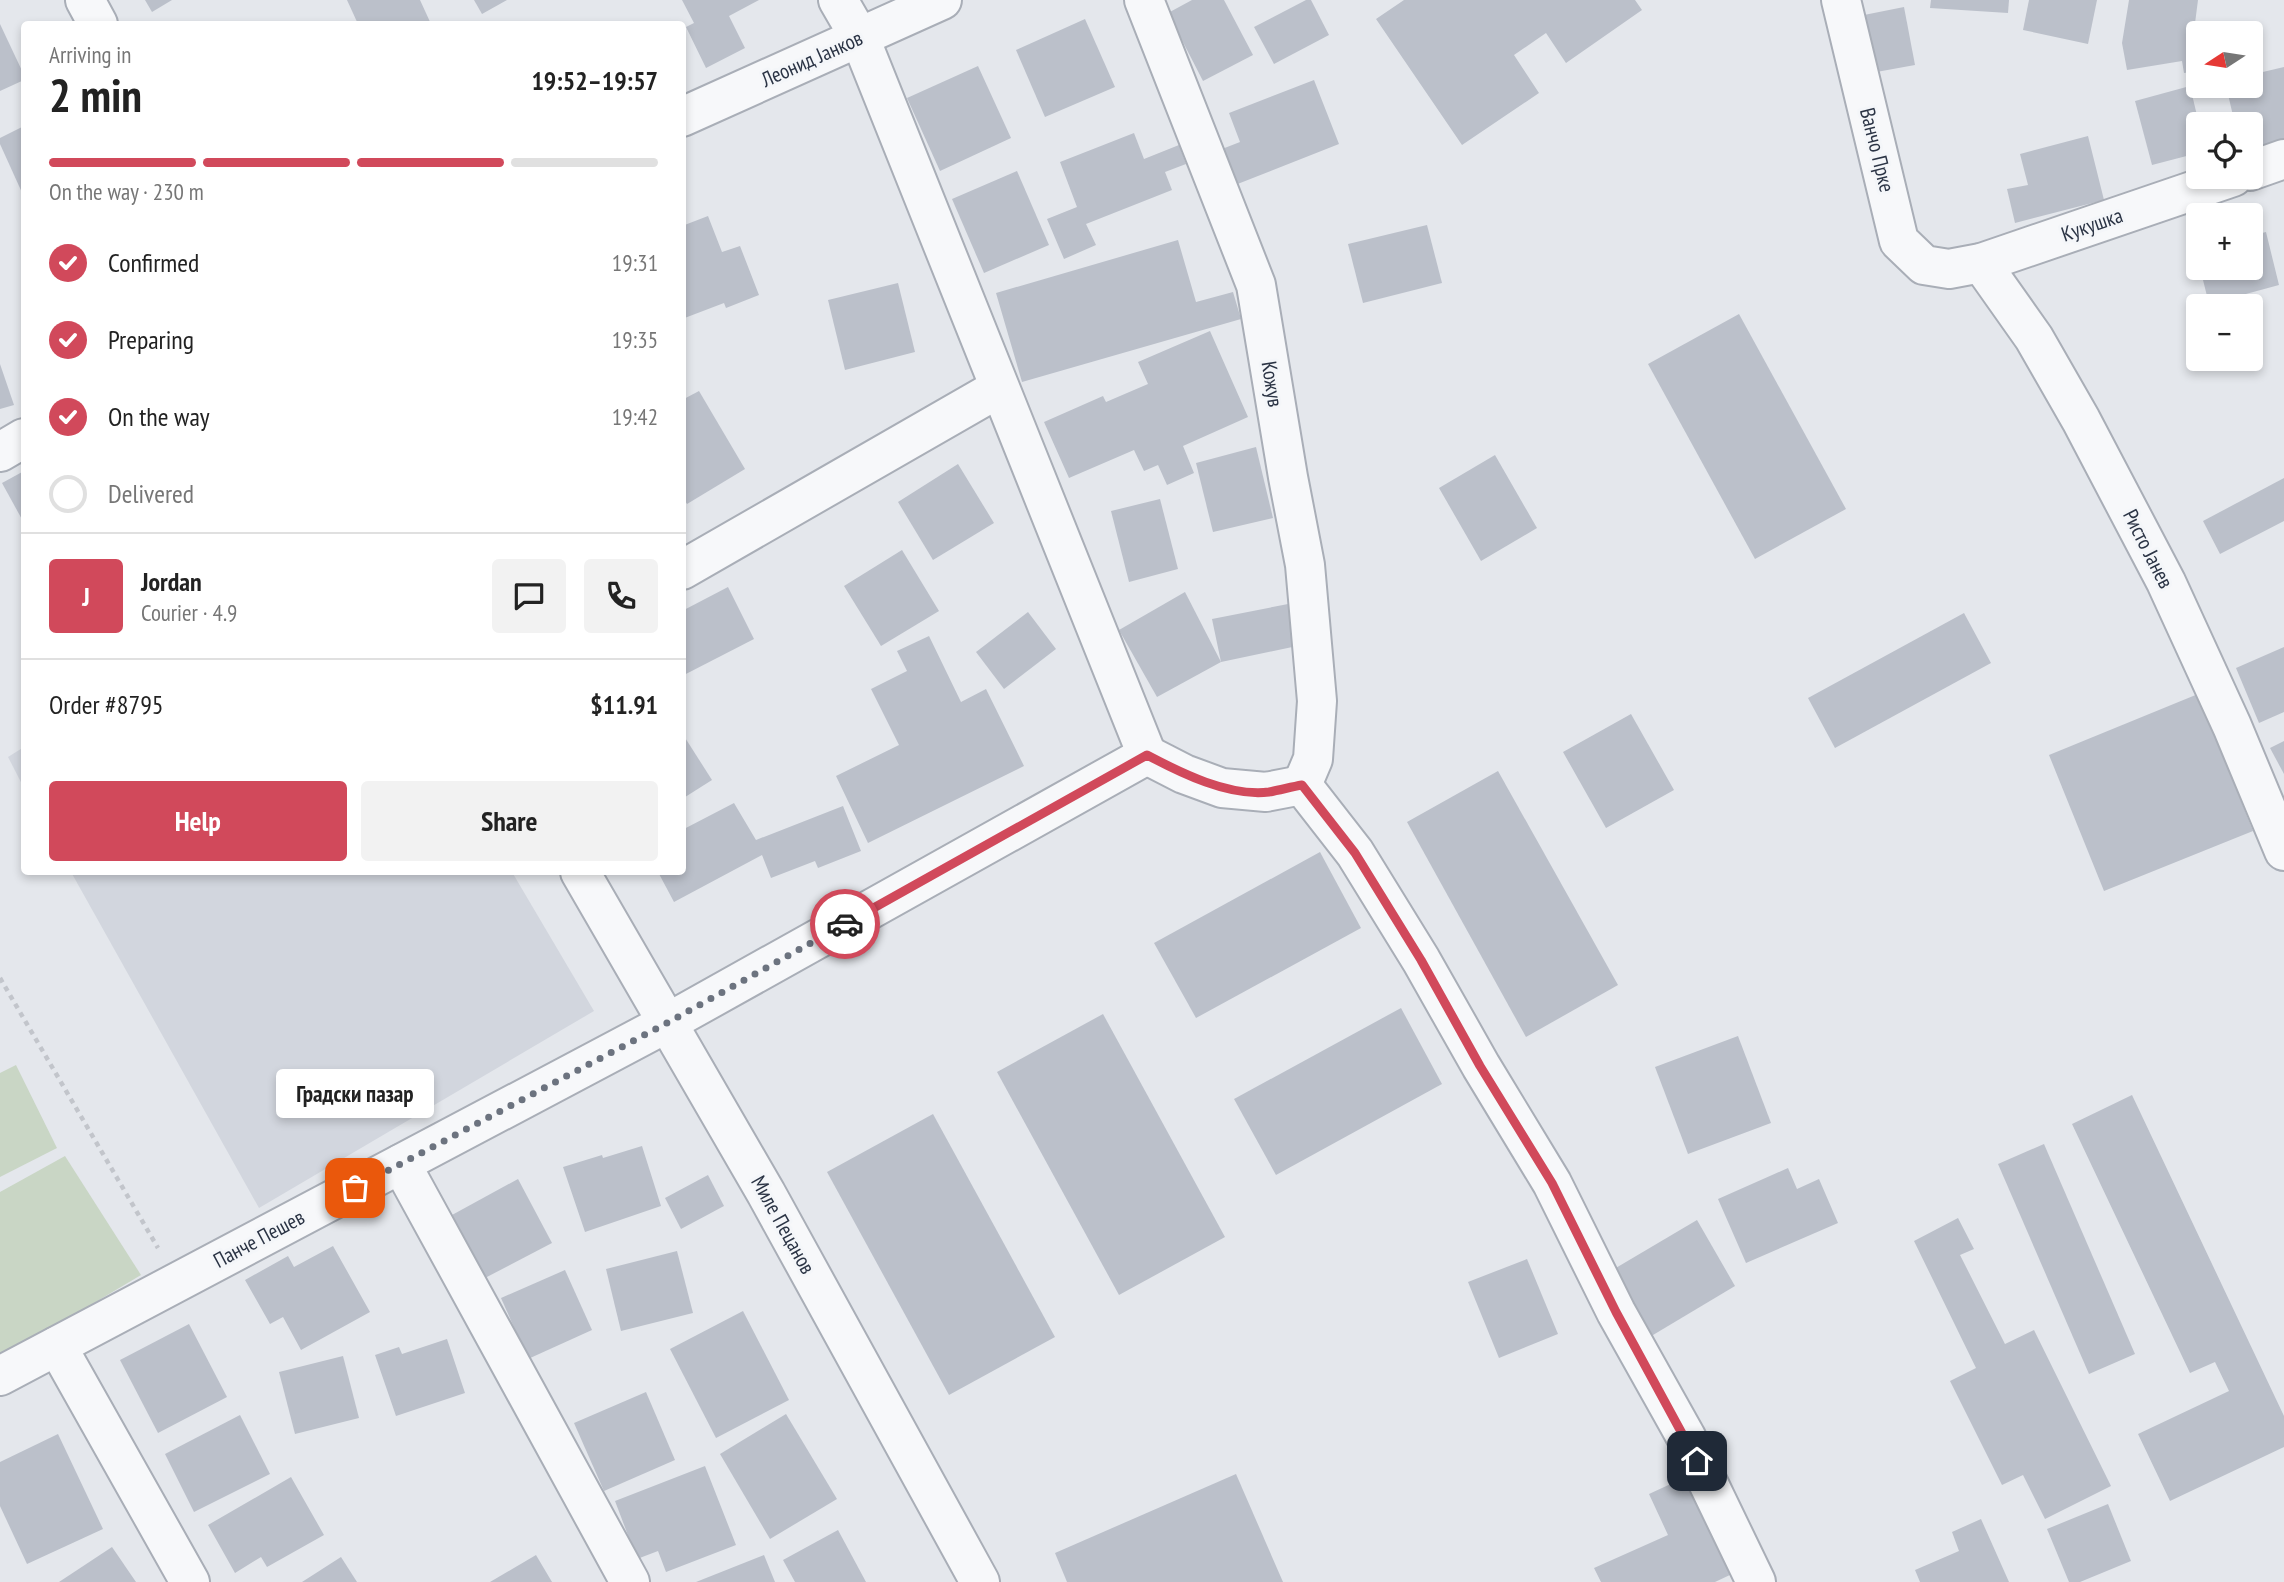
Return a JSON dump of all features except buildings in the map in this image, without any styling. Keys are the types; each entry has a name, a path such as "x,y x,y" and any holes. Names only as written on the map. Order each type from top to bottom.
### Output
{"street":[{"path":"85,0 96,21"},
{"path":"838,0 860,38 1147,755 1184,774 1222,788 1266,792 1302,785 1355,853 1552,1183 1616,1312 1686,1437 1756,1582"},
{"name":"Леонид Јанков","path":"686,115 942,0"},
{"name":"Кожув","path":"1144,0 1256,285 1305,565 1317,701 1313,759 1302,785"},
{"name":"Ванчо Прке","path":"1841,0 1899,241 1924,265 1965,266"},
{"path":"2263,166 2284,159"},
{"name":"Кукушка","path":"1965,266 2197,189"},
{"name":"Ристо Јанев","path":"1965,266 2034,338 2081,421 2166,582 2232,726 2284,851"},
{"path":"686,568 999,388"},
{"path":"0,452 21,440"},
{"name":"Панче Пешев","path":"0,1376 667,1023 1147,755"},
{"name":"Миле Пецанов","path":"582,875 766,1193 980,1582"},
{"path":"401,1164 630,1582"},
{"path":"57,1346 190,1582"}],"path":[{"path":"0,978 178,1282"}],"shaded area":[{"path":"21,749 21,782 8,757"},
{"path":"73,875 514,875 594,1011 259,1208"}],"green space":[{"path":"16,1065 57,1148 0,1177 0,1073"},
{"path":"65,1156 141,1275 0,1359 0,1192"}],"way so far":[{"path":"355,1188 667,1023 845,924"}],"place":[{"name":"Градски пазар","path":"355,1188"}],"route":[{"path":"845,924 1147,755 1184,774 1222,788 1266,792 1302,785 1355,853 1552,1183 1616,1312 1697,1461"}]}
